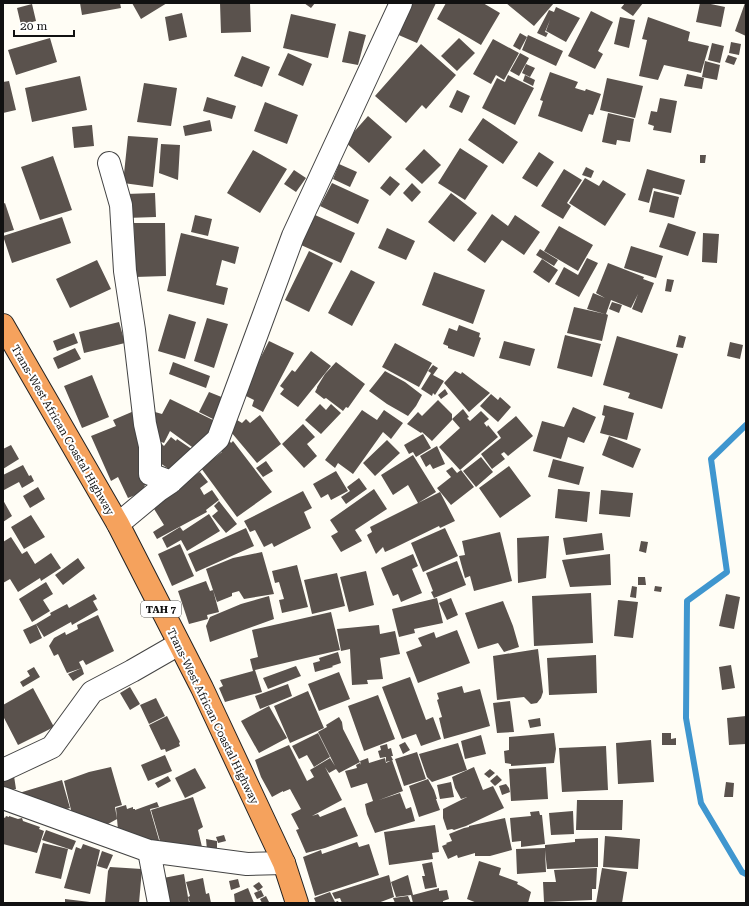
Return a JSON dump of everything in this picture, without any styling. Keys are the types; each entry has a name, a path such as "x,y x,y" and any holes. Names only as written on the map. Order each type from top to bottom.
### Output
{"highway":[{"name":"Trans-West African Coastal Highway","path":"3,325 118,524 202,688 284,863 297,903"}],"street":[{"path":"118,524 171,482 218,440 293,236 401,3"},
{"path":"109,162 120,205 125,271 134,330 145,424 150,446 150,474 171,482"},
{"path":"3,770 52,747 92,692 179,644"},
{"path":"3,798 149,852 247,864 284,863"},
{"path":"149,852 159,903"}],"building":[{"path":"80,3 120,3 121,8 82,15"},
{"path":"132,3 167,3 141,19"},
{"path":"220,3 250,3 251,32 221,33"},
{"path":"304,3 315,3 311,8"},
{"path":"408,3 436,3 417,43 394,33"},
{"path":"446,3 483,3 500,13 481,45 437,19"},
{"path":"506,3 554,3 534,26"},
{"path":"625,3 643,3 633,16 621,8"},
{"path":"700,3 725,7 721,27 696,22"},
{"path":"746,3 746,36 735,31"},
{"path":"32,4 36,21 21,25 17,8"},
{"path":"556,7 580,18 566,42 546,31 550,20 545,32 548,33 546,37 537,33 549,10 554,12"},
{"path":"591,11 613,22 598,51 603,54 595,69 568,56"},
{"path":"182,13 187,37 169,41 165,17"},
{"path":"291,14 336,24 328,58 283,48"},
{"path":"620,17 635,20 629,48 614,44"},
{"path":"648,17 690,32 688,41 709,46 701,73 664,65 658,80 639,76 647,40 642,39"},
{"path":"349,31 366,35 358,65 342,62"},
{"path":"520,33 527,37 520,50 513,46"},
{"path":"528,35 563,51 556,66 522,50"},
{"path":"50,38 57,62 16,75 8,50"},
{"path":"459,38 475,53 457,71 441,56"},
{"path":"493,39 519,53 504,80 496,75 491,84 473,74"},
{"path":"731,42 741,44 739,55 729,53"},
{"path":"712,43 724,46 720,63 708,60"},
{"path":"421,44 456,75 426,109 422,105 406,123 375,96"},
{"path":"288,53 312,64 303,86 278,75"},
{"path":"520,53 529,58 519,76 510,71"},
{"path":"728,55 737,58 734,65 725,62"},
{"path":"242,56 270,67 262,87 234,76"},
{"path":"705,61 720,65 717,80 702,77"},
{"path":"526,64 535,68 530,77 522,73"},
{"path":"550,72 578,82 575,88 585,91 586,89 601,94 593,115 589,114 582,132 538,116 543,101 540,100"},
{"path":"687,74 704,78 702,89 684,86"},
{"path":"508,75 534,88 515,125 482,108 497,78 505,82"},
{"path":"525,75 535,80 533,86 523,81"},
{"path":"80,76 87,110 32,122 25,88"},
{"path":"607,78 643,86 635,118 600,110"},
{"path":"9,81 16,110 3,113 3,82"},
{"path":"144,83 177,88 171,126 137,122"},
{"path":"457,90 470,96 462,113 449,107"},
{"path":"207,97 236,106 232,119 203,111"},
{"path":"660,98 677,101 671,133 653,130 654,126 648,124 651,111 657,112"},
{"path":"265,102 298,115 287,144 254,131"},
{"path":"608,113 634,119 630,142 617,140 616,145 602,142"},
{"path":"368,116 392,137 369,163 345,142"},
{"path":"483,118 518,142 503,164 468,140"},
{"path":"210,120 212,131 185,136 183,126"},
{"path":"92,125 94,146 74,148 72,127"},
{"path":"128,136 158,138 153,187 123,183"},
{"path":"161,144 180,145 178,180 159,173"},
{"path":"460,148 488,166 465,200 438,183"},
{"path":"424,149 441,165 422,184 405,169"},
{"path":"253,150 287,169 260,213 227,193"},
{"path":"539,152 554,162 537,187 522,178"},
{"path":"700,155 706,155 705,163 700,163"},
{"path":"53,156 72,210 40,220 21,167"},
{"path":"339,164 357,172 350,187 333,179"},
{"path":"586,167 594,171 591,178 582,175"},
{"path":"564,169 582,180 567,203 571,206 563,219 541,206"},
{"path":"647,169 685,180 681,195 653,188 649,203 638,200"},
{"path":"294,170 306,178 296,192 284,184"},
{"path":"390,176 400,184 390,196 380,188"},
{"path":"585,178 599,186 603,180 626,194 605,226 569,203"},
{"path":"332,183 369,200 358,224 320,206"},
{"path":"412,183 421,192 412,202 403,193"},
{"path":"654,191 679,197 674,218 649,212"},
{"path":"155,193 156,217 126,218 126,194"},
{"path":"451,193 477,213 454,242 428,222"},
{"path":"5,203 14,230 3,233 3,204"},
{"path":"492,214 508,226 515,215 540,232 524,255 502,240 485,263 467,250"},
{"path":"195,215 212,219 208,236 191,232"},
{"path":"315,215 355,233 341,263 301,245"},
{"path":"62,217 71,243 12,263 3,236"},
{"path":"134,223 165,223 166,276 135,277"},
{"path":"668,223 696,232 688,256 659,247"},
{"path":"559,226 593,245 578,271 544,251"},
{"path":"387,228 415,241 406,260 378,248"},
{"path":"181,233 239,247 235,264 222,260 216,285 228,288 224,305 167,291"},
{"path":"703,233 719,234 717,263 702,262"},
{"path":"631,246 663,256 656,278 624,268"},
{"path":"540,249 558,260 554,266 536,255"},
{"path":"309,251 333,263 309,312 285,300"},
{"path":"587,258 598,263 579,297 555,284 564,267 578,275"},
{"path":"542,259 558,270 549,283 533,272"},
{"path":"97,260 111,289 70,308 56,279"},
{"path":"608,263 644,277 643,279 654,283 642,313 632,309 638,294 631,308 611,300 606,314 608,315 602,341 567,333 574,307 605,314 587,309 593,293 605,298 596,293"},
{"path":"351,270 375,282 352,326 328,313"},
{"path":"434,272 485,290 473,324 422,305"},
{"path":"667,279 674,280 671,292 665,291"},
{"path":"612,302 622,305 619,313 609,309"},
{"path":"169,314 196,322 185,359 158,351"},
{"path":"207,318 228,324 214,368 194,361"},
{"path":"119,322 125,343 84,353 79,332"},
{"path":"459,325 480,333 479,337 481,338 474,357 448,348 448,346 443,344 449,328 457,331"},
{"path":"74,333 78,343 57,351 53,341"},
{"path":"565,335 601,344 592,377 557,368"},
{"path":"679,335 686,337 683,348 676,347"},
{"path":"617,336 678,354 662,409 628,398 630,393 603,385"},
{"path":"269,341 294,353 263,412 252,406 254,400 242,394"},
{"path":"504,341 535,349 530,366 499,358"},
{"path":"730,342 743,345 740,359 727,356"},
{"path":"395,343 432,363 419,387 382,367"},
{"path":"75,348 81,359 58,369 53,358"},
{"path":"311,351 331,366 298,407 280,394 284,389 280,386 292,370 295,372"},
{"path":"173,362 210,376 206,388 169,374"},
{"path":"336,362 365,384 348,408 346,407 343,411 326,398 324,399 315,392 325,374"},
{"path":"433,365 438,368 433,375 444,381 435,395 433,393 432,396 421,389 431,373 428,371"},
{"path":"385,371 405,382 422,395 408,416 387,404 369,391"},
{"path":"455,371 461,374 462,372 490,393 469,412 444,383"},
{"path":"92,375 109,417 82,428 64,386"},
{"path":"445,389 448,394 441,399 438,395"},
{"path":"209,392 224,398 215,420 199,412"},
{"path":"491,394 498,400 500,397 511,407 498,422 480,406"},
{"path":"170,399 215,421 199,452 170,431 164,443 151,438 149,422 155,412 162,414"},
{"path":"438,400 452,414 452,420 432,441 422,432 421,433 407,424 418,412 422,416"},
{"path":"320,404 326,410 331,404 341,413 321,434 305,420"},
{"path":"604,405 634,413 627,440 600,433 605,416 602,415"},
{"path":"573,407 596,417 584,443 568,437 561,459 533,451 542,421 564,427"},
{"path":"463,409 470,421 481,411 489,419 484,423 487,427 488,425 498,437 460,470 439,447 460,428 452,419"},
{"path":"362,410 377,420 384,410 403,423 391,439 383,432 353,474 338,463 335,468 325,460"},
{"path":"134,411 146,481 143,492 128,498 118,477 111,481 91,436 116,426 113,420"},
{"path":"260,415 281,444 257,463 231,432 233,431 229,425 237,420 242,423 246,419 250,423"},
{"path":"516,416 533,436 508,456 504,452 501,454 505,459 492,469 481,454 501,438 497,432"},
{"path":"303,424 315,437 307,444 317,456 304,468 282,444"},
{"path":"423,434 431,448 416,457 413,452 409,454 404,445"},
{"path":"609,436 641,449 633,468 602,455"},
{"path":"171,437 176,441 177,439 196,452 173,472 153,458 161,443 164,446"},
{"path":"227,437 231,443 233,441 272,492 237,517 201,468 222,452 219,448"},
{"path":"387,440 400,453 375,476 363,463"},
{"path":"11,445 19,459 3,469 3,449"},
{"path":"437,446 445,464 433,469 430,464 426,467 420,456"},
{"path":"413,455 436,492 418,503 408,485 393,495 381,475"},
{"path":"481,457 493,472 476,487 463,471"},
{"path":"553,459 584,467 579,485 548,477"},
{"path":"266,461 273,471 263,477 256,468"},
{"path":"23,465 29,476 31,475 34,481 22,488 19,482 4,490 3,475"},
{"path":"509,466 531,496 500,518 479,488"},
{"path":"452,467 457,473 461,470 474,487 451,505 437,488 451,477 446,471"},
{"path":"336,471 348,491 331,500 328,494 321,498 313,484"},
{"path":"200,472 208,482 200,488 204,495 212,490 219,500 206,510 207,512 157,539 153,532 164,525 151,504"},
{"path":"359,478 367,489 346,504 341,497 350,491 347,487"},
{"path":"38,487 45,499 30,508 23,496"},
{"path":"374,489 387,509 355,530 362,541 341,552 331,536 338,532 330,520"},
{"path":"558,489 590,492 587,522 555,518"},
{"path":"601,490 633,493 630,517 599,514"},
{"path":"303,491 312,508 304,512 311,528 274,547 272,543 264,547 255,530 250,532 244,521"},
{"path":"440,492 455,521 440,528 439,526 385,552 383,547 376,554 367,535 372,532 370,527"},
{"path":"3,500 12,516 3,522"},
{"path":"219,501 237,524 226,533 212,516 218,511 214,506"},
{"path":"209,514 220,531 187,551 181,540 167,548 162,538 180,527 183,531"},
{"path":"31,515 45,537 24,549 11,527"},
{"path":"246,528 254,546 196,572 188,554"},
{"path":"445,528 458,556 423,572 411,543"},
{"path":"500,532 512,581 474,591 470,576 465,578 459,556 465,555 462,541"},
{"path":"602,533 604,550 566,555 563,538"},
{"path":"549,536 546,578 518,583 517,538"},
{"path":"11,537 22,554 27,551 35,564 51,553 61,568 41,581 40,578 18,592 10,579 3,583 3,542"},
{"path":"641,541 648,542 646,553 639,551"},
{"path":"180,544 194,576 172,586 158,554"},
{"path":"262,552 274,594 244,599 239,591 232,593 232,596 217,602 206,569 233,558"},
{"path":"413,554 418,566 412,569 422,593 401,602 398,594 393,596 381,568"},
{"path":"610,554 611,585 570,587 562,560"},
{"path":"78,558 85,568 63,585 55,575"},
{"path":"457,561 466,585 434,598 426,573"},
{"path":"297,565 308,607 282,613 279,600 284,599 279,582 275,583 272,571"},
{"path":"366,571 374,605 349,612 340,577"},
{"path":"337,573 345,606 312,614 304,580"},
{"path":"638,577 645,577 646,585 638,585"},
{"path":"206,581 210,591 213,590 219,612 207,615 208,619 189,624 178,591"},
{"path":"46,582 53,594 43,600 50,611 32,622 19,599"},
{"path":"632,586 637,587 636,598 630,597"},
{"path":"655,586 662,587 661,592 654,591"},
{"path":"591,593 593,643 534,646 532,596"},
{"path":"94,594 97,599 93,601 98,610 72,625 71,622 44,637 36,624 51,615 50,613 67,604 69,608"},
{"path":"726,594 740,597 734,629 719,626"},
{"path":"269,596 274,619 210,642 206,626 210,617 241,604"},
{"path":"437,598 443,623 414,629 415,633 399,637 392,609"},
{"path":"451,598 458,615 447,620 439,603"},
{"path":"618,600 638,602 633,638 614,636"},
{"path":"503,601 513,626 519,647 504,652 498,643 478,649 465,613"},
{"path":"331,612 340,650 255,670 262,692 225,702 219,688 223,686 220,680 253,671 250,659 258,657 252,630"},
{"path":"98,615 114,651 86,665 83,660 79,662 82,668 67,673 58,654 54,656 49,646 54,638 65,632 66,635 78,629 77,625"},
{"path":"36,624 42,638 30,644 23,630"},
{"path":"379,625 380,634 395,631 400,654 380,658 383,679 367,680 368,684 352,685 350,649 341,651 337,629"},
{"path":"457,630 470,663 418,683 406,652 422,646 418,638 434,632 436,638"},
{"path":"538,649 543,692 537,703 531,704 524,697 497,700 493,656"},
{"path":"338,652 341,663 315,672 313,663 320,661 319,658"},
{"path":"596,655 597,693 549,695 547,658"},
{"path":"731,665 735,688 722,690 719,667"},
{"path":"296,666 301,676 268,689 263,678"},
{"path":"34,667 40,677 23,687 20,682 30,676 27,671"},
{"path":"82,668 84,674 73,681 68,674"},
{"path":"339,672 350,699 319,711 308,684"},
{"path":"410,677 426,720 433,717 441,739 421,746 416,734 402,739 382,687"},
{"path":"288,684 292,696 260,709 255,696"},
{"path":"462,686 464,693 480,689 490,726 444,739 439,718 442,717 437,700 439,699 437,693"},
{"path":"130,687 140,704 130,710 120,693"},
{"path":"33,688 54,727 18,745 3,716 3,705"},
{"path":"308,691 324,728 290,743 274,706"},
{"path":"378,695 395,739 364,751 348,706"},
{"path":"156,698 165,716 149,724 140,705"},
{"path":"510,701 514,732 497,733 493,703"},
{"path":"269,706 287,738 259,753 241,721"},
{"path":"167,716 180,742 180,746 166,752 165,749 161,750 149,725"},
{"path":"746,716 746,744 729,745 727,718"},
{"path":"339,717 342,722 343,729 360,762 339,773 336,769 329,773 325,767 342,800 312,816 318,814 320,817 345,807 358,836 306,853 296,830 299,829 291,814 301,809 290,789 272,797 261,777 255,760 289,745 307,781 314,777 310,770 330,758 335,766 318,732"},
{"path":"540,718 541,726 530,728 528,720"},
{"path":"318,733 330,757 314,767 307,755 299,759 292,746"},
{"path":"554,733 556,749 554,763 511,766 511,764 505,763 504,751 509,750 509,737"},
{"path":"662,733 671,733 671,739 676,738 676,745 662,745"},
{"path":"481,735 486,754 465,759 461,741"},
{"path":"651,740 654,782 618,784 616,743"},
{"path":"405,742 410,750 403,754 399,745"},
{"path":"458,743 467,770 432,782 427,777 419,754"},
{"path":"387,744 388,749 391,748 393,756 391,756 393,760 386,762 386,757 380,758 378,751 381,750 380,746"},
{"path":"606,746 608,790 562,792 559,748"},
{"path":"417,752 426,779 404,786 395,759"},
{"path":"165,755 172,771 148,781 141,765"},
{"path":"368,758 369,763 385,758 386,763 392,760 403,791 379,800 400,793 406,809 411,807 415,821 375,833 367,814 365,804 373,801 367,783 351,788 345,771 357,768 356,765 360,763 361,765 360,761"},
{"path":"111,767 122,805 115,807 117,819 108,824 109,829 78,821 71,810 64,781 89,772"},
{"path":"474,767 483,790 493,786 504,808 466,826 454,830 447,830 443,818 443,809 467,797 461,799 455,788 452,777"},
{"path":"546,767 548,799 511,801 509,769"},
{"path":"195,768 206,788 185,798 175,778"},
{"path":"490,769 495,773 489,778 484,774"},
{"path":"497,775 502,780 495,786 490,781"},
{"path":"14,776 16,789 3,791 3,777"},
{"path":"168,776 171,781 158,788 155,783"},
{"path":"428,779 434,790 440,810 419,817 409,786"},
{"path":"62,780 70,808 57,812 19,793"},
{"path":"451,782 454,797 440,799 437,785"},
{"path":"726,782 734,783 733,797 724,797"},
{"path":"506,784 510,792 502,795 499,786"},
{"path":"193,797 203,827 198,830 202,847 164,855 151,810"},
{"path":"577,800 623,800 622,830 576,830"},
{"path":"157,802 159,807 150,809 163,854 118,830 116,808 126,805 127,809 133,807 135,810"},
{"path":"539,811 540,815 542,815 545,844 521,847 521,841 512,842 510,818 531,816 530,812"},
{"path":"573,811 574,834 551,835 549,813"},
{"path":"6,816 18,819 22,818 23,821 40,827 39,829 44,831 37,853 3,844 3,817 5,818"},
{"path":"505,818 512,850 490,856 475,856 475,853 458,858 457,855 448,859 442,846 452,841 449,834 469,826"},
{"path":"435,825 439,852 432,853 433,859 389,865 384,832"},
{"path":"46,830 76,841 72,850 42,840"},
{"path":"224,835 226,841 218,843 216,837"},
{"path":"605,836 640,839 638,869 603,867"},
{"path":"598,838 598,867 547,869 545,850 546,872 517,874 516,849 545,848 545,845 575,842 575,839"},
{"path":"206,839 217,841 217,850 207,850"},
{"path":"357,842 359,847 369,844 379,875 315,896 303,857 321,850 322,854"},
{"path":"43,843 68,849 61,879 35,873"},
{"path":"83,844 100,850 90,894 64,888 76,847 81,849"},
{"path":"102,851 113,855 107,869 97,866"},
{"path":"479,861 501,868 499,875 518,882 517,884 531,892 528,903 477,903 467,899"},
{"path":"432,862 437,887 425,889 422,876 425,876 422,864"},
{"path":"110,867 142,869 139,903 105,903 108,871"},
{"path":"597,868 596,889 592,889 592,900 544,902 543,882 556,882 554,870"},
{"path":"602,868 627,872 622,903 596,903"},
{"path":"184,874 189,903 157,903 153,880"},
{"path":"389,875 394,897 378,903 342,903 340,898 335,899 332,893"},
{"path":"408,875 413,895 439,888 439,891 447,890 449,899 443,901 443,903 413,903 411,895 396,897 391,882"},
{"path":"203,878 206,894 209,893 211,903 190,903 188,897 190,896 186,882"},
{"path":"238,879 240,887 231,890 229,881"},
{"path":"259,882 263,887 258,891 253,886"},
{"path":"248,888 254,903 235,903 234,894"},
{"path":"261,890 264,896 257,899 254,893"},
{"path":"330,892 335,902 338,901 339,903 316,903 314,898"},
{"path":"266,896 269,902 262,903 260,899"},
{"path":"408,896 411,903 395,903 393,898"},
{"path":"65,899 90,902 90,903 65,903"}],"waterway":[{"path":"746,425 711,459 727,572 687,601 686,718 701,803 742,872 746,874"}]}
